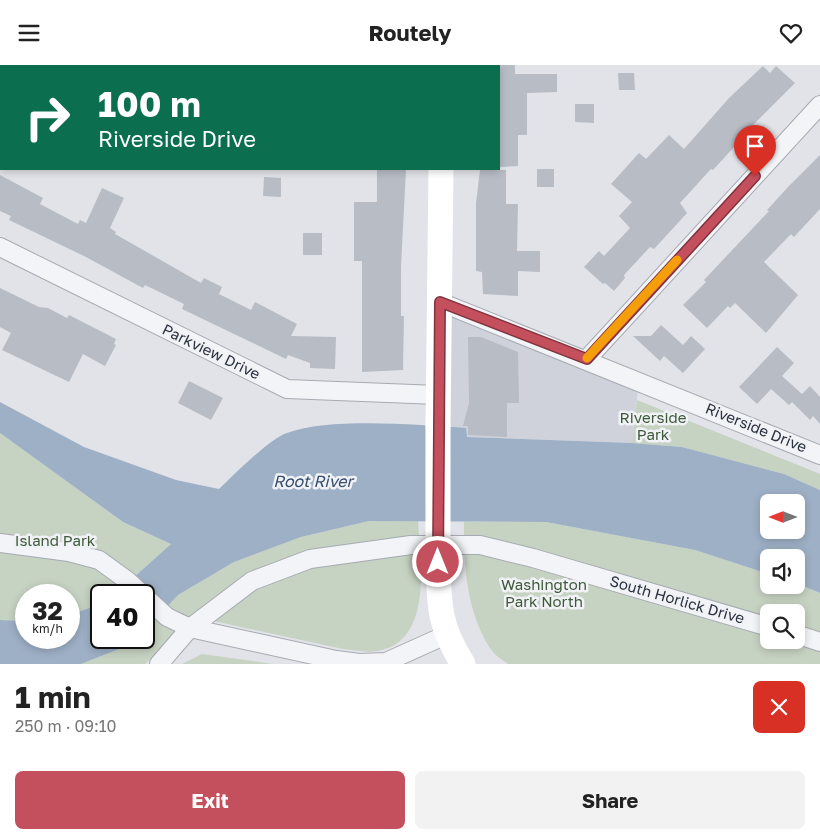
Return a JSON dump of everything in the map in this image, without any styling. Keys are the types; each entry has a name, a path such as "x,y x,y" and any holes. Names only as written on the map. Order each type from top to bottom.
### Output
{"street":[{"path":"587,359 820,105"},
{"path":"440,170 439,589 446,635 463,664"},
{"name":"Parkview Drive","path":"0,247 287,389 438,395"},
{"name":"Riverside Drive","path":"440,302 587,359 820,455"},
{"path":"0,543 69,552 99,560 115,570 167,617 190,627 359,663 386,662 412,658 446,635"},
{"name":"South Horlick Drive","path":"158,664 190,627 252,581 310,559 411,545 480,545 533,558 760,624"},
{"path":"805,637 820,642"}],"shaded area":[{"path":"440,302 639,380 632,443 466,437 438,426"}],"green space":[{"name":"Riverside Park","path":"637,400 820,474 820,490 784,474 682,447 632,443"},
{"name":"Island Park","path":"0,433 123,522 171,544 126,584 90,584 90,608 80,611 80,584 15,584 15,621 0,620"},
{"path":"369,521 418,521 421,577 420,598 416,616 408,633 395,644 377,651 364,652 195,617 145,664 81,664 119,649 155,649 155,620 178,595 234,562 301,537"},
{"name":"Washington Park North","path":"464,522 546,522 695,550 760,571 760,594 805,594 805,587 820,593 820,664 508,664 493,652 477,623 468,590 464,555"},
{"path":"202,654 273,664 182,664"}],"water":[{"name":"Root River","path":"0,402 84,447 176,480 219,489 271,442 287,433 327,425 375,423 424,425 466,428 467,437 632,443 682,447 784,474 820,490 820,593 805,587 805,549 760,549 760,571 695,550 546,522 369,521 301,537 234,562 178,595 155,620 155,584 126,584 171,544 123,522 0,433"},
{"path":"90,608 90,649 119,649 81,664 0,664 0,620 15,621 15,649 80,649 80,611"}],"building":[{"path":"500,65 515,65 515,74 557,74 557,92 527,93 527,135 518,135 518,166 500,167"},
{"path":"763,66 770,73 776,66 795,83 747,131 750,133 736,149 734,147 713,170 711,169 680,203 687,213 654,249 650,247 624,275 625,278 614,291 605,283 603,284 584,267 599,251 604,256 630,228 619,216 632,202 611,184 639,153 646,159 669,135 684,149 729,98"},
{"path":"618,73 634,73 635,90 619,90"},
{"path":"575,104 594,104 594,123 575,122"},
{"path":"820,155 820,209 794,237 791,234 764,262 798,295 766,333 735,303 730,308 728,306 707,328 683,305 769,211 767,210"},
{"path":"537,169 554,169 554,187 537,187"},
{"path":"377,170 406,170 401,267 401,316 404,316 403,370 362,372 362,261 354,261 354,202 377,202"},
{"path":"480,170 506,170 506,204 518,204 517,251 540,251 540,272 518,271 518,296 483,294 482,272 476,271 476,203"},
{"path":"0,175 43,198 40,204 78,224 80,220 86,223 102,188 124,198 110,228 116,232 115,234 201,283 204,278 222,287 219,294 251,310 255,302 297,324 291,336 336,337 335,369 310,368 310,363 288,355 286,359 182,309 184,304 145,285 143,288 86,257 9,220 11,216 0,211"},
{"path":"264,177 281,178 281,197 263,196"},
{"path":"303,233 322,233 322,255 303,255"},
{"path":"0,288 67,318 69,315 116,339 114,344 116,345 105,366 83,354 69,382 2,350 11,333 0,327"},
{"path":"661,325 683,345 691,336 705,349 683,373 664,356 660,361 633,336 651,336"},
{"path":"468,337 481,337 518,352 519,403 507,403 507,437 468,435 468,426 463,426 469,403"},
{"path":"777,347 794,363 782,376 802,394 810,386 820,397 820,424 813,416 810,420 792,402 789,405 771,389 757,404 739,387"},
{"path":"189,381 223,398 211,420 178,403"}],"slow traffic":[{"path":"587,358 677,260"}],"route":[{"path":"438,562 440,302 587,359 755,176"}]}
